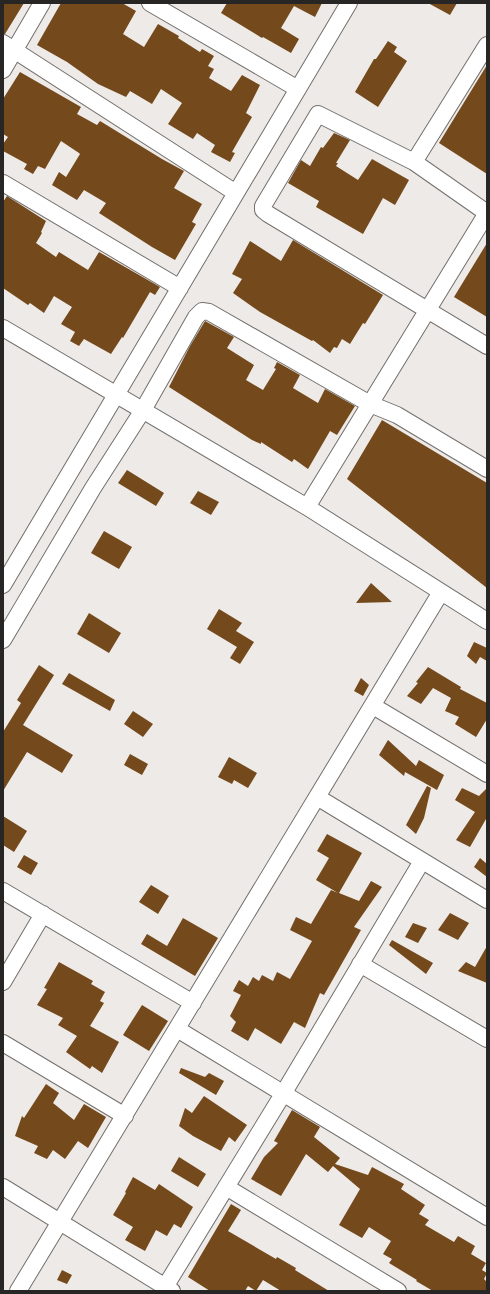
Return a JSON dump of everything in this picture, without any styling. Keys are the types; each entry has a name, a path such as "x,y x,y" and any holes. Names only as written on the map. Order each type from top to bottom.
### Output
{"street":[{"path":"3,70 9,46 42,3"},
{"path":"150,3 298,89"},
{"path":"3,584 349,3"},
{"path":"414,162 482,64 487,45"},
{"path":"9,46 236,193"},
{"path":"307,507 428,310 487,213 414,162 318,114 262,206 264,210 268,214 428,310 487,346"},
{"path":"3,183 180,288"},
{"path":"3,640 93,488 142,410 196,317 202,311 209,312 370,404 397,415 487,469"},
{"path":"3,328 307,507 487,621"},
{"path":"18,1291 441,592"},
{"path":"373,706 487,774"},
{"path":"317,797 487,900"},
{"path":"3,1187 168,1289 226,1187 422,861"},
{"path":"3,892 193,1003"},
{"path":"3,982 43,914"},
{"path":"360,964 487,1039"},
{"path":"177,1029 487,1217"},
{"path":"3,1043 125,1116"},
{"path":"226,1187 398,1291"}],"building":[{"path":"3,3 24,3 5,34 3,34"},
{"path":"61,3 122,3 136,11 123,34 144,47 158,24 179,36 178,38 200,52 202,49 214,56 208,66 214,69 209,78 231,91 242,75 260,85 246,113 252,117 232,152 235,153 230,162 211,152 215,145 197,133 193,139 168,124 182,103 161,89 152,104 130,91 126,97 98,84 67,62 37,45"},
{"path":"227,3 322,3 315,17 294,6 281,28 299,39 291,53 263,37 262,38 221,13"},
{"path":"428,3 457,3 450,15"},
{"path":"388,41 397,47 394,52 407,61 378,107 355,92 374,59 376,59"},
{"path":"487,65 487,174 439,143"},
{"path":"20,72 81,107 77,114 97,125 100,121 184,171 174,188 202,204 192,222 196,224 175,260 99,213 106,203 84,190 77,200 52,185 59,172 66,177 80,154 61,141 45,169 38,166 33,174 24,169 27,164 3,151 3,144 8,137 3,134 3,99"},
{"path":"334,133 350,140 336,163 338,163 336,166 358,180 372,159 409,180 395,205 383,198 363,234 316,207 319,201 288,183 301,160 310,166 321,147 323,148"},
{"path":"7,196 46,221 41,232 42,233 36,243 56,257 59,252 88,270 99,252 160,287 155,295 150,292 123,338 122,337 111,354 84,339 79,346 70,341 75,332 61,324 72,307 54,296 44,313 30,303 28,305 3,288 3,202"},
{"path":"293,240 383,295 365,324 363,323 350,344 342,339 337,348 334,347 330,353 313,340 312,341 260,312 233,293 242,279 232,274 250,241 281,261"},
{"path":"487,243 487,317 454,297"},
{"path":"205,321 234,337 227,348 254,365 246,380 263,390 276,369 274,368 277,362 300,375 293,388 318,403 325,389 355,406 337,435 330,431 308,469 294,459 292,462 261,442 261,444 252,440 169,387"},
{"path":"382,420 487,483 487,588 347,479"},
{"path":"127,470 164,493 156,506 118,483"},
{"path":"198,491 219,502 211,515 190,503"},
{"path":"104,531 132,547 119,569 91,553"},
{"path":"371,583 392,602 356,603"},
{"path":"219,609 242,623 236,631 254,642 240,664 230,658 237,647 207,629"},
{"path":"89,613 121,633 109,653 77,634"},
{"path":"474,642 487,648 487,661 480,657 476,664 467,656"},
{"path":"39,665 54,675 23,725 73,755 62,773 27,752 3,791 3,732 21,703 17,700"},
{"path":"428,667 461,687 460,689 487,703 487,719 476,737 455,724 459,717 445,711 451,698 433,688 421,704 407,696 418,683 416,682"},
{"path":"69,673 115,700 110,711 62,684"},
{"path":"361,678 369,685 363,696 354,691"},
{"path":"133,711 153,724 143,737 124,724"},
{"path":"388,740 416,766 419,760 444,775 437,790 405,772 404,776 379,755"},
{"path":"130,754 148,764 142,775 124,765"},
{"path":"229,757 257,773 248,788 234,780 232,784 218,777"},
{"path":"427,786 431,788 424,818 416,834 406,825"},
{"path":"462,788 479,796 487,788 487,820 486,819 470,847 456,840 475,812 455,800"},
{"path":"3,816 27,831 14,852 3,845"},
{"path":"327,834 362,853 339,893 359,901 371,881 382,887 354,927 361,930 324,995 320,993 305,1028 294,1022 281,1044 255,1028 248,1041 231,1031 236,1022 230,1016 241,995 233,991 239,980 248,986 253,977 259,981 262,975 273,981 277,972 290,979 312,941 290,930 296,917 311,924 331,890 338,893 316,880 329,858 317,851"},
{"path":"24,855 38,863 31,875 17,867"},
{"path":"480,858 487,864 487,877 474,867"},
{"path":"151,885 169,896 158,914 139,902"},
{"path":"450,913 469,923 458,940 438,930"},
{"path":"183,918 218,938 195,976 141,944 147,934 167,946"},
{"path":"413,923 427,928 418,943 405,937"},
{"path":"392,940 433,963 426,974 389,945"},
{"path":"487,946 487,983 458,971 466,962 475,967"},
{"path":"59,962 93,981 91,984 105,992 100,1001 104,1003 90,1026 119,1042 102,1073 92,1066 90,1069 66,1052 77,1036 58,1025 63,1018 37,1005 47,989 44,988"},
{"path":"142,1005 168,1021 149,1051 123,1035"},
{"path":"181,1068 205,1077 209,1073 224,1081 216,1095 179,1073"},
{"path":"46,1084 59,1093 53,1103 74,1120 84,1104 106,1117 88,1148 78,1141 65,1159 53,1150 47,1159 34,1153 38,1146 15,1136 22,1116 24,1118"},
{"path":"204,1096 247,1125 235,1142 229,1137 221,1151 193,1136 179,1126 185,1108 192,1113"},
{"path":"292,1110 320,1127 314,1137 340,1158 335,1164 368,1175 372,1167 404,1184 401,1189 425,1205 419,1214 429,1220 425,1225 454,1242 458,1236 475,1246 471,1254 486,1263 482,1270 487,1273 484,1279 487,1282 487,1291 433,1291 389,1263 392,1259 383,1254 391,1241 369,1227 362,1238 339,1225 360,1189 333,1166 328,1172 306,1154 281,1196 251,1179 264,1157 278,1143 274,1141"},
{"path":"179,1157 206,1174 198,1187 171,1171"},
{"path":"133,1177 155,1190 159,1184 193,1207 181,1228 174,1224 167,1236 156,1230 145,1251 125,1240 133,1227 113,1215 126,1193 125,1192"},
{"path":"231,1204 241,1210 228,1231 276,1259 277,1257 296,1268 295,1270 329,1291 281,1291 263,1280 256,1291 248,1286 245,1291 210,1291 188,1277"},
{"path":"62,1270 72,1275 67,1284 57,1280"}]}
